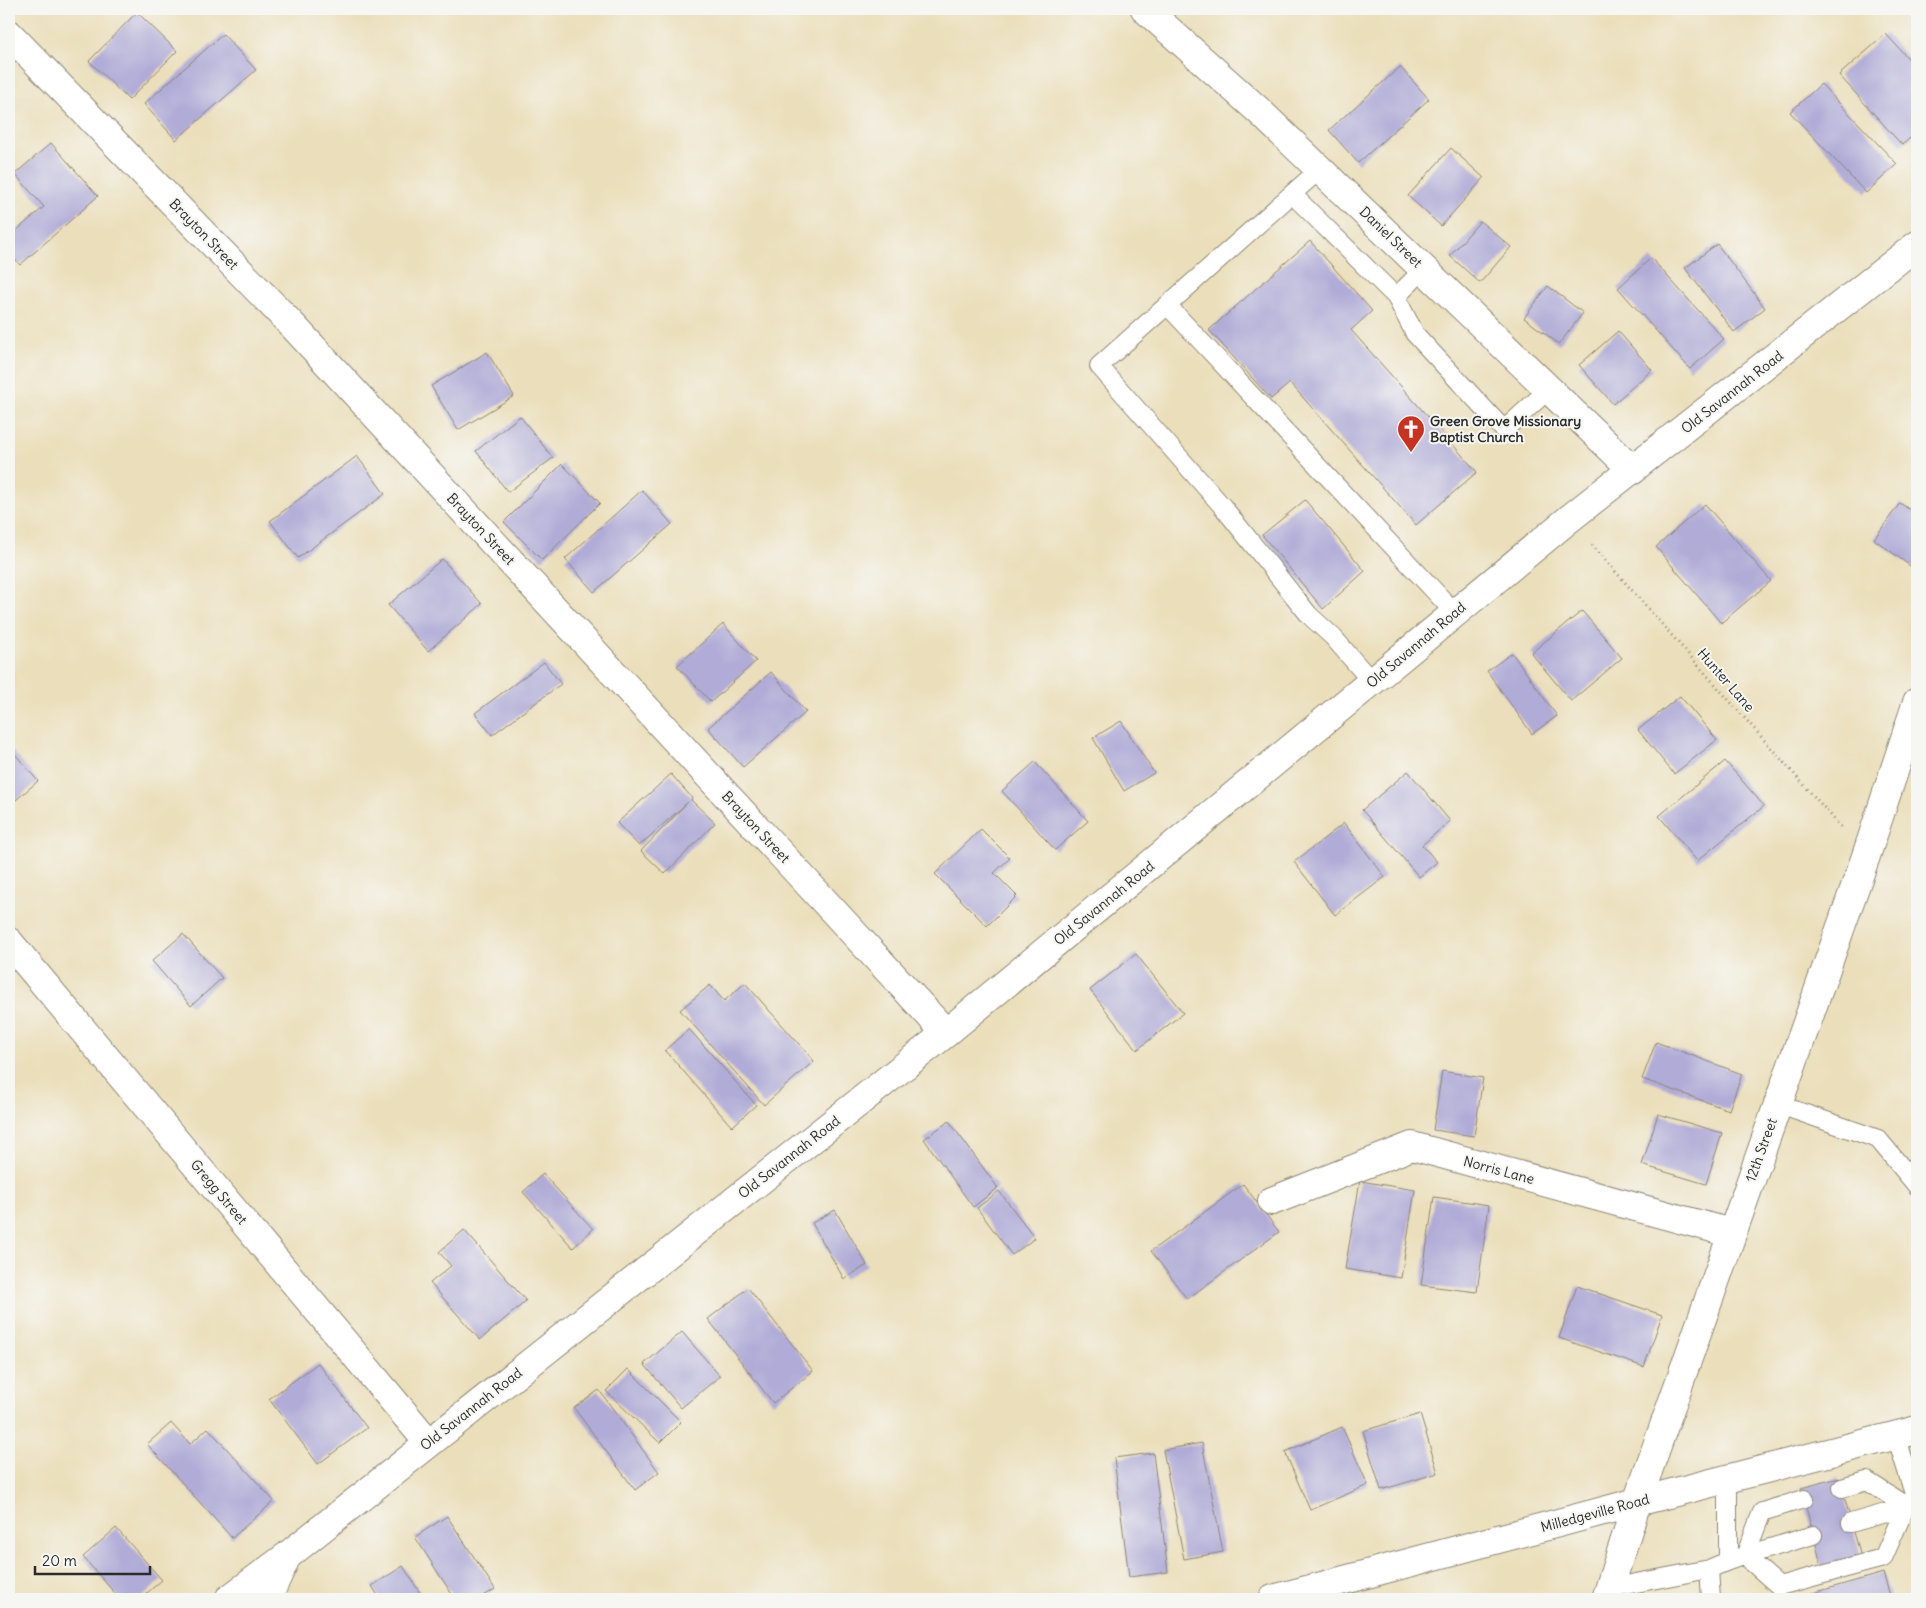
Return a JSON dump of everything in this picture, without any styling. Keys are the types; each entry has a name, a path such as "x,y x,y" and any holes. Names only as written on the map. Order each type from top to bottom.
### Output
{"street":[{"name":"Daniel Street","path":"1145,9 1258,110 1634,470"},
{"name":"Brayton Street","path":"9,34 295,328 946,1033"},
{"name":"Old Savannah Road","path":"229,1599 287,1556 428,1442 946,1033 1569,519 1634,470 1917,245"},
{"name":"12th Street","path":"1608,1594 1637,1502 1866,856 1917,702"},
{"name":"Gregg Street","path":"9,942 428,1442"},
{"name":"Norris Lane","path":"1272,1202 1412,1146 1731,1233"},
{"name":"Milledgeville Road","path":"1273,1599 1906,1432"},
{"name":"Old Savannah Road","path":"267,1599 287,1556"}],"lane":[{"path":"1320,169 1099,366 1223,507 1309,615 1333,637 1372,682"},
{"path":"1293,195 1396,296 1415,334 1504,430 1549,389"},
{"path":"1396,296 1424,269"},
{"path":"1168,306 1455,613"},
{"path":"1777,1104 1878,1139 1917,1186"},
{"path":"1851,1523 1917,1504 1906,1432"},
{"path":"1728,1478 1728,1561"},
{"path":"1842,1488 1866,1481 1906,1506"},
{"path":"1745,1556 1762,1512 1804,1499"},
{"path":"1745,1556 1779,1586 1883,1558 1906,1506"},
{"path":"1608,1594 1709,1569 1728,1561 1813,1535"},
{"path":"1709,1569 1711,1599"}],"path":[{"name":"Hunter Lane","path":"1569,519 1866,856"}],"building":[{"path":"137,12 177,51 129,100 89,61"},
{"path":"223,34 256,70 176,140 144,104"},
{"path":"1886,34 1917,68 1917,132 1902,145 1839,75"},
{"path":"1400,67 1429,99 1358,163 1329,130"},
{"path":"1821,84 1897,164 1866,193 1790,112"},
{"path":"51,143 98,196 20,265 9,252 9,237 44,207 15,174"},
{"path":"1451,148 1484,178 1441,226 1408,196"},
{"path":"1480,221 1511,247 1480,283 1450,256"},
{"path":"1310,241 1372,311 1351,330 1477,472 1416,525 1290,383 1271,399 1209,330"},
{"path":"1717,244 1765,308 1734,332 1685,268"},
{"path":"1651,258 1724,339 1690,369 1618,288"},
{"path":"1548,286 1583,313 1559,344 1524,318"},
{"path":"1618,331 1652,370 1613,404 1579,365"},
{"path":"487,352 514,396 458,430 431,386"},
{"path":"520,416 553,458 508,492 476,451"},
{"path":"357,456 385,494 298,558 270,521"},
{"path":"562,464 600,503 542,560 504,522"},
{"path":"642,490 672,524 594,592 565,559"},
{"path":"1305,500 1365,571 1323,609 1262,535"},
{"path":"1900,503 1917,515 1917,571 1874,539"},
{"path":"1705,504 1771,581 1721,623 1656,547"},
{"path":"442,559 482,604 428,651 388,605"},
{"path":"1582,611 1622,658 1571,701 1531,653"},
{"path":"723,624 756,661 711,702 677,666"},
{"path":"1512,653 1557,716 1532,734 1487,671"},
{"path":"544,662 561,684 492,735 475,713"},
{"path":"771,672 806,712 743,767 708,728"},
{"path":"1680,696 1717,740 1674,774 1638,730"},
{"path":"1121,721 1154,773 1124,791 1093,738"},
{"path":"9,747 38,781 9,806"},
{"path":"1725,761 1764,806 1697,861 1659,816"},
{"path":"1035,762 1088,821 1055,850 1002,791"},
{"path":"1408,771 1450,821 1422,845 1437,862 1419,877 1362,810"},
{"path":"671,774 692,798 691,800 715,823 665,874 641,851 688,802 639,846 617,823"},
{"path":"1344,823 1385,877 1335,915 1294,862"},
{"path":"981,829 1010,858 994,873 1017,896 987,926 935,874"},
{"path":"183,934 222,978 191,1006 152,961"},
{"path":"1136,954 1183,1013 1137,1050 1090,990"},
{"path":"745,983 814,1061 764,1105 680,1010 710,985 724,1001"},
{"path":"689,1029 756,1105 732,1127 665,1050"},
{"path":"1656,1042 1742,1074 1729,1110 1642,1079"},
{"path":"1442,1071 1483,1078 1474,1136 1433,1130"},
{"path":"1658,1114 1722,1133 1706,1184 1642,1165"},
{"path":"949,1121 998,1188 973,1207 924,1139"},
{"path":"543,1174 593,1229 573,1248 523,1192"},
{"path":"1360,1181 1415,1190 1401,1278 1345,1269"},
{"path":"1243,1184 1279,1232 1187,1299 1151,1251"},
{"path":"999,1191 1035,1238 1012,1255 977,1208"},
{"path":"1434,1197 1489,1205 1477,1292 1421,1285"},
{"path":"835,1210 867,1265 844,1279 812,1223"},
{"path":"464,1230 526,1301 480,1340 430,1283 451,1266 439,1252"},
{"path":"1577,1286 1662,1315 1644,1367 1559,1338"},
{"path":"748,1288 813,1371 773,1403 708,1319"},
{"path":"682,1332 720,1376 681,1408 644,1364"},
{"path":"318,1363 367,1428 318,1464 269,1399"},
{"path":"628,1369 681,1422 660,1443 606,1391"},
{"path":"599,1390 659,1472 635,1490 574,1408"},
{"path":"1420,1414 1438,1473 1381,1490 1363,1431"},
{"path":"171,1423 190,1444 208,1428 274,1501 232,1538 147,1444"},
{"path":"1342,1427 1368,1485 1310,1510 1285,1452"},
{"path":"1202,1443 1223,1552 1184,1559 1163,1450"},
{"path":"1153,1453 1168,1572 1129,1577 1114,1458"},
{"path":"1839,1478 1861,1557 1822,1568 1801,1488"},
{"path":"447,1516 495,1589 479,1599 455,1599 415,1537"},
{"path":"116,1528 162,1580 140,1599 120,1599 83,1557"},
{"path":"403,1566 424,1599 380,1599 372,1586"},
{"path":"1883,1573 1891,1599 1792,1599"}],"place":[{"name":"Green Grove Missionary Baptist Church","path":"1411,453"}]}
